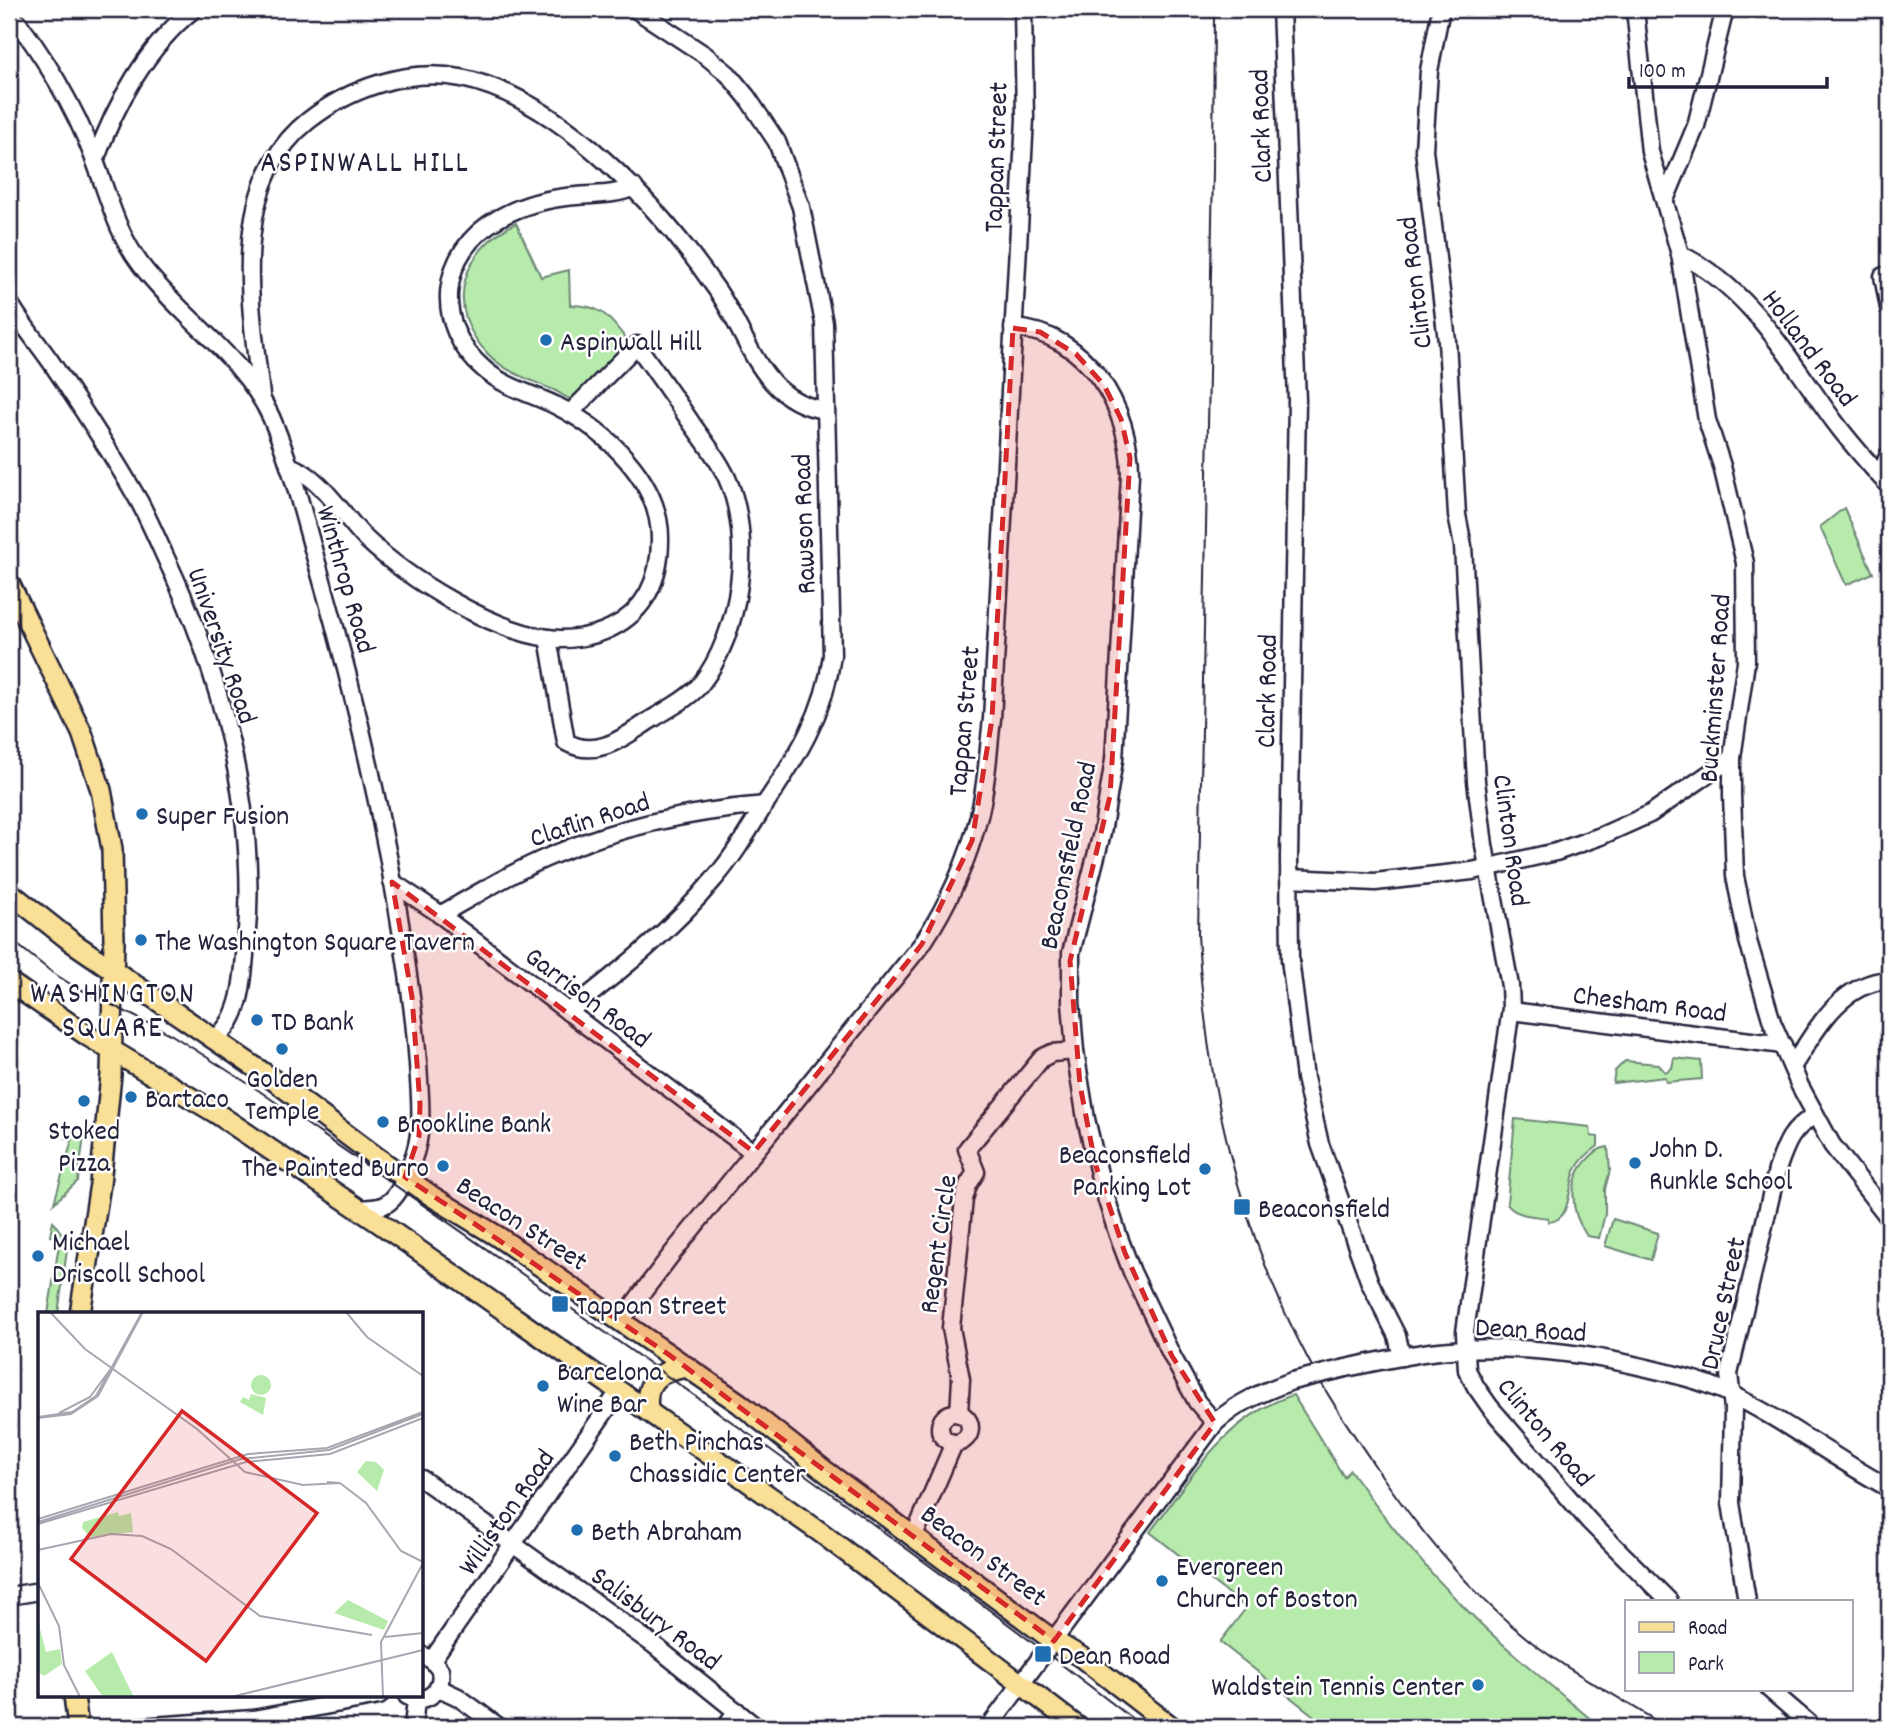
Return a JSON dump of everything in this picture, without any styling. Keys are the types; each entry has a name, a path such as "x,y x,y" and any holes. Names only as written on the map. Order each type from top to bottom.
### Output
{"main road":[{"path":"9,583 72,710 88,750 101,790 112,849 114,970 111,1049 103,1164 80,1312"},
{"name":"Beacon Street","path":"12,898 432,1196 497,1236 745,1408 825,1471 1054,1641 1074,1651 1172,1727"},
{"path":"9,982 56,1015 216,1113 649,1410 820,1532 1078,1727"},
{"path":"649,1410 647,1395 653,1381 663,1373 687,1367"},
{"path":"74,1698 78,1727"}],"street":[{"path":"95,161 114,117 146,61 173,27 194,9"},
{"name":"Rawson Road","path":"568,1012 648,946 708,887 736,850 791,767 812,727 831,664 825,345 821,304 801,207 783,154 763,118 728,74 694,47 635,9"},
{"name":"Tappan Street","path":"621,1321 753,1152 922,944 951,892 972,841 980,813 992,719 1025,119 1023,9"},
{"name":"Clark Road","path":"1281,9 1297,400 1290,959 1306,1077 1320,1144 1370,1283 1397,1336 1402,1357"},
{"name":"Clinton Road","path":"1441,9 1429,71 1424,150 1447,341 1457,515 1463,545 1476,781 1488,868 1510,986 1511,1011 1464,1350 1469,1376 1490,1407 1589,1521 1668,1600"},
{"name":"Buckminster Road","path":"1635,9 1650,152 1680,254 1707,421 1722,466 1745,563 1746,662 1732,758 1735,876 1748,941 1772,1022 1815,1115 1832,1145 1889,1218"},
{"path":"1665,200 1696,125 1725,9"},
{"name":"Winthrop Road","path":"9,12 28,38 75,116 95,161 115,221 134,256 177,307 246,376 262,399 289,466 353,694 374,784 413,1010 420,1104 419,1136 397,1194 389,1202 377,1207 359,1209"},
{"path":"262,399 251,285 251,251 256,207 268,173 282,148 304,124 335,102 371,86 410,78 442,76 479,83 509,95 564,128 634,187 718,290 754,357 771,382 792,398 825,410"},
{"path":"289,466 312,479 372,544 429,587 508,627 548,638 590,635 608,630 621,622 649,594 657,572 660,536 658,523 642,482 607,439 570,413 497,379 470,355 457,333 450,311 448,290 456,262 469,242 485,227 504,215 548,200 618,194 634,187"},
{"name":"Holland Road","path":"1680,254 1708,268 1739,295 1771,330 1857,451 1885,481"},
{"path":"1884,276 1889,309"},
{"name":"University Road","path":"9,302 80,405 140,503 182,591 218,690 237,777 248,857 248,926 237,1008 229,1026 214,1039"},
{"name":"Beaconsfield Road","path":"1013,328 1040,332 1060,341 1094,371 1104,385 1125,430 1129,458 1110,796 1070,961 1070,1002 1075,1051 1093,1152 1118,1235 1132,1272 1172,1356 1196,1402 1215,1423"},
{"path":"548,638 566,742 582,749 604,747 652,720 696,689 708,673 727,634 740,574 738,513 726,477 705,442 637,345 570,413"},
{"path":"1885,481 1889,454"},
{"path":"1289,878 1375,883 1488,868 1556,852 1650,814 1732,758"},
{"name":"Claflin Road","path":"440,915 520,870 579,844 687,815 765,805"},
{"name":"Garrison Road","path":"392,882 440,915 753,1152"},
{"path":"1792,1067 1823,1020 1839,1002 1854,990 1889,980"},
{"name":"Chesham Road","path":"1511,1011 1783,1045"},
{"name":"Regent Circle","path":"914,1535 954,1443 964,1439 969,1430 967,1420 959,1414 961,1379 952,1337 964,1199 969,1182 976,1172 967,1149 1042,1058 1052,1053 1075,1051"},
{"name":"Druce Street","path":"1747,1600 1731,1503 1730,1369 1777,1170 1794,1130 1815,1115"},
{"name":"Dean Road","path":"989,1727 1215,1423 1239,1403 1292,1381 1402,1357 1464,1350 1555,1352 1604,1359 1702,1382 1731,1394 1889,1488"},
{"name":"Williston Road","path":"427,1658 514,1544 620,1390"},
{"path":"954,1443 942,1436 940,1425 945,1416 959,1414"},
{"name":"Salisbury Road","path":"424,1480 654,1645 756,1727"},
{"path":"9,1596 38,1591"},
{"path":"424,1697 429,1697 439,1688 441,1679 440,1670 427,1658"},
{"path":"439,1688 458,1697 499,1727"},
{"path":"1770,1690 1813,1727"},
{"path":"138,1727 253,1723 370,1698"},
{"path":"411,1698 413,1727"},
{"path":"726,1727 737,1711"}],"highlighted area":[{"path":"1013,328 1040,332 1076,354 1104,385 1121,419 1130,458 1110,796 1070,961 1080,1085 1095,1163 1125,1253 1172,1356 1215,1423 1054,1641 668,1354 405,1177 419,1136 420,1104 412,997 392,882 754,1152 922,944 972,841 992,719"}],"green space":[{"path":"516,223 541,277 569,270 570,305 597,310 615,324 627,340 628,344 573,400 495,361 474,336 466,318 463,299 465,281 472,264 497,234"},
{"path":"1844,508 1873,573 1846,585 1820,527"},
{"path":"1674,1058 1701,1061 1702,1079 1666,1082 1665,1077 1613,1083 1615,1071 1625,1061 1658,1064 1665,1072 1672,1068"},
{"path":"1515,1119 1590,1127 1591,1136 1598,1137 1598,1146 1579,1163 1568,1203 1555,1221 1548,1222 1548,1218 1520,1213 1507,1204"},
{"path":"68,1133 84,1136 78,1181 54,1203 72,1140 66,1138"},
{"path":"1608,1147 1610,1170 1605,1189 1605,1214 1599,1238 1587,1236 1574,1207 1574,1186 1589,1158 1602,1148"},
{"path":"1613,1219 1658,1233 1651,1260 1605,1246"},
{"path":"53,1221 68,1243 58,1312 48,1312 60,1238 50,1236"},
{"path":"1293,1395 1344,1477 1350,1470 1429,1570 1496,1638 1593,1721 1592,1727 1328,1727 1220,1642 1246,1608 1150,1532 1211,1451 1248,1418"}],"tram line":[{"path":"1214,9 1198,934 1208,1043 1229,1152 1262,1257 1307,1357 1349,1428 1410,1514 1463,1578 1523,1635 1575,1672 1665,1727"},
{"path":"9,938 72,985 172,1035 258,1090 816,1482 1143,1727"}],"place":[{"name":"Aspinwall Hill","path":"546,340"},
{"name":"Super Fusion","path":"142,814"},
{"name":"The Washington Square Tavern","path":"141,940"},
{"name":"TD Bank","path":"257,1020"},
{"name":"Golden Temple","path":"282,1049"},
{"name":"Bartaco","path":"131,1097"},
{"name":"Stoked Pizza","path":"84,1101"},
{"name":"Brookline Bank","path":"383,1122"},
{"name":"John D. Runkle School","path":"1635,1163"},
{"name":"The Painted Burro","path":"443,1166"},
{"name":"Beaconsfield Parking Lot","path":"1205,1169"},
{"name":"Beaconsfield","path":"1242,1207"},
{"name":"Michael Driscoll School","path":"38,1256"},
{"name":"Tappan Street","path":"560,1304"},
{"name":"Barcelona Wine Bar","path":"543,1386"},
{"name":"Beth Pinchas Chassidic Center","path":"615,1456"},
{"name":"Beth Abraham","path":"577,1530"},
{"name":"Evergreen Church of Boston","path":"1162,1581"},
{"name":"Dean Road","path":"1043,1654"},
{"name":"Waldstein Tennis Center","path":"1478,1685"}],"district":[{"name":"ASPINWALL HILL","path":"365,161"},
{"name":"WASHINGTON SQUARE","path":"113,1009"}]}
